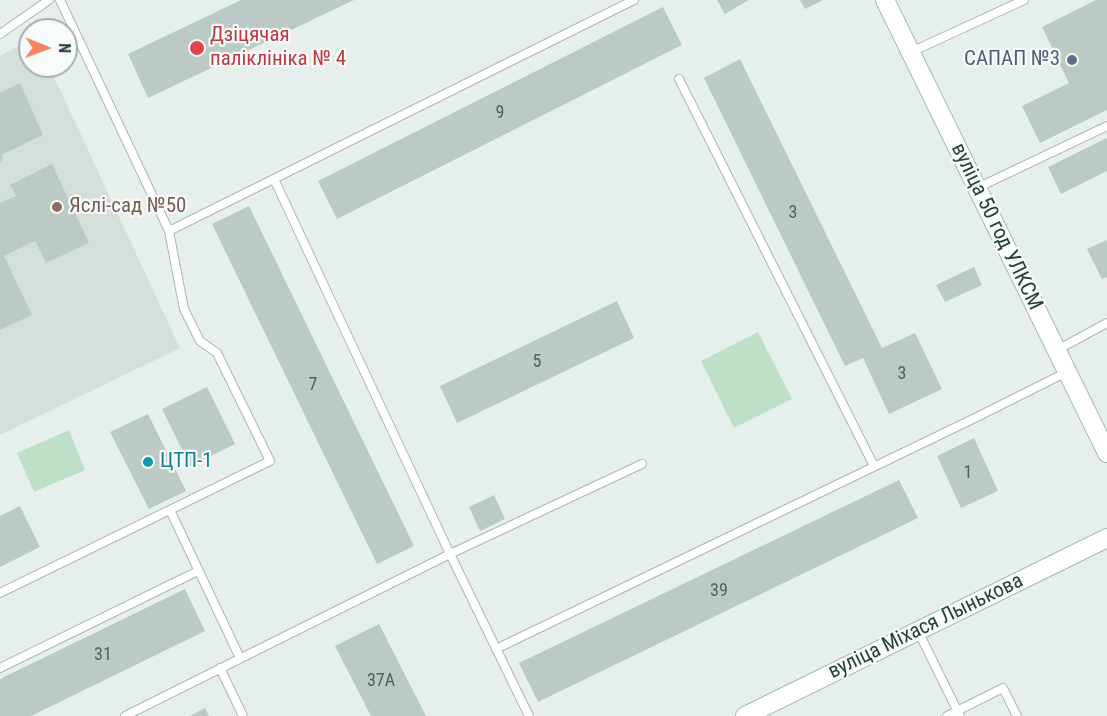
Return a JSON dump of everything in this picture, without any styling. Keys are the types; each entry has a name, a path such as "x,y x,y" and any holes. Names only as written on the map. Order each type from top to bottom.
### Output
{"main road":[{"name":"вуліца 50 год УЛКСМ","path":"885,0 1107,453"},
{"name":"вуліца Міхася Лынькова","path":"745,716 1107,538"}],"lane":[{"path":"0,34 49,0"},
{"path":"0,593 270,461 217,353 200,341 184,309 169,231 60,0"},
{"path":"169,231 634,0"},
{"path":"910,52 1024,0"},
{"path":"679,79 874,466"},
{"path":"977,189 1107,126"},
{"path":"274,179 450,554 529,716"},
{"path":"1057,351 1107,324"},
{"path":"496,649 1067,372"},
{"path":"125,716 450,554 642,464"},
{"path":"170,510 240,658"},
{"path":"0,668 198,571"},
{"path":"918,631 959,713"},
{"path":"220,668 243,716"},
{"path":"947,716 959,713 1003,688 1017,716"}],"shaded area":[{"name":"Яслі-сад №50","path":"18,46 18,78 55,78 180,348 0,435 0,56"}],"green space":[{"path":"758,332 792,399 734,428 701,361"},
{"path":"69,430 85,470 34,492 17,453"}],"building":[{"name":"Дзіцячая паліклініка № 4","path":"241,0 354,0 148,98 128,54"},
{"path":"717,0 749,0 725,14"},
{"path":"800,0 823,0 805,9"},
{"path":"1096,0 1107,0 1107,110 1040,143 1022,106 1069,83 1042,27"},
{"path":"663,7 682,45 337,219 318,181"},
{"path":"740,59 882,348 915,333 942,389 889,414 863,358 845,366 704,78"},
{"path":"20,83 43,135 3,154 0,162 0,93"},
{"path":"1107,138 1107,171 1061,194 1048,167"},
{"path":"52,164 89,243 46,263 35,241 4,256 32,315 0,330 0,203 16,196 10,185"},
{"path":"249,206 414,546 377,564 212,224"},
{"path":"1107,240 1107,277 1102,279 1087,249"},
{"path":"974,267 982,285 945,302 936,285"},
{"path":"617,301 634,338 457,423 440,386"},
{"path":"207,387 235,444 190,466 162,409"},
{"name":"ЦТП-1","path":"148,414 186,491 149,509 110,432"},
{"path":"974,438 998,491 961,508 937,456"},
{"path":"899,480 918,518 538,702 519,663"},
{"path":"494,495 505,519 480,531 469,507"},
{"path":"20,506 40,547 0,567 0,516"},
{"path":"185,589 205,631 31,716 0,716 0,679"},
{"path":"379,624 426,716 371,716 335,646"},
{"path":"205,708 209,716 190,716"}],"place":[{"name":"Дзіцячая паліклініка № 4","path":"197,48"},
{"name":"САПАП №3","path":"1072,60"},
{"name":"Яслі-сад №50","path":"57,207"},
{"name":"ЦТП-1","path":"148,462"}]}
